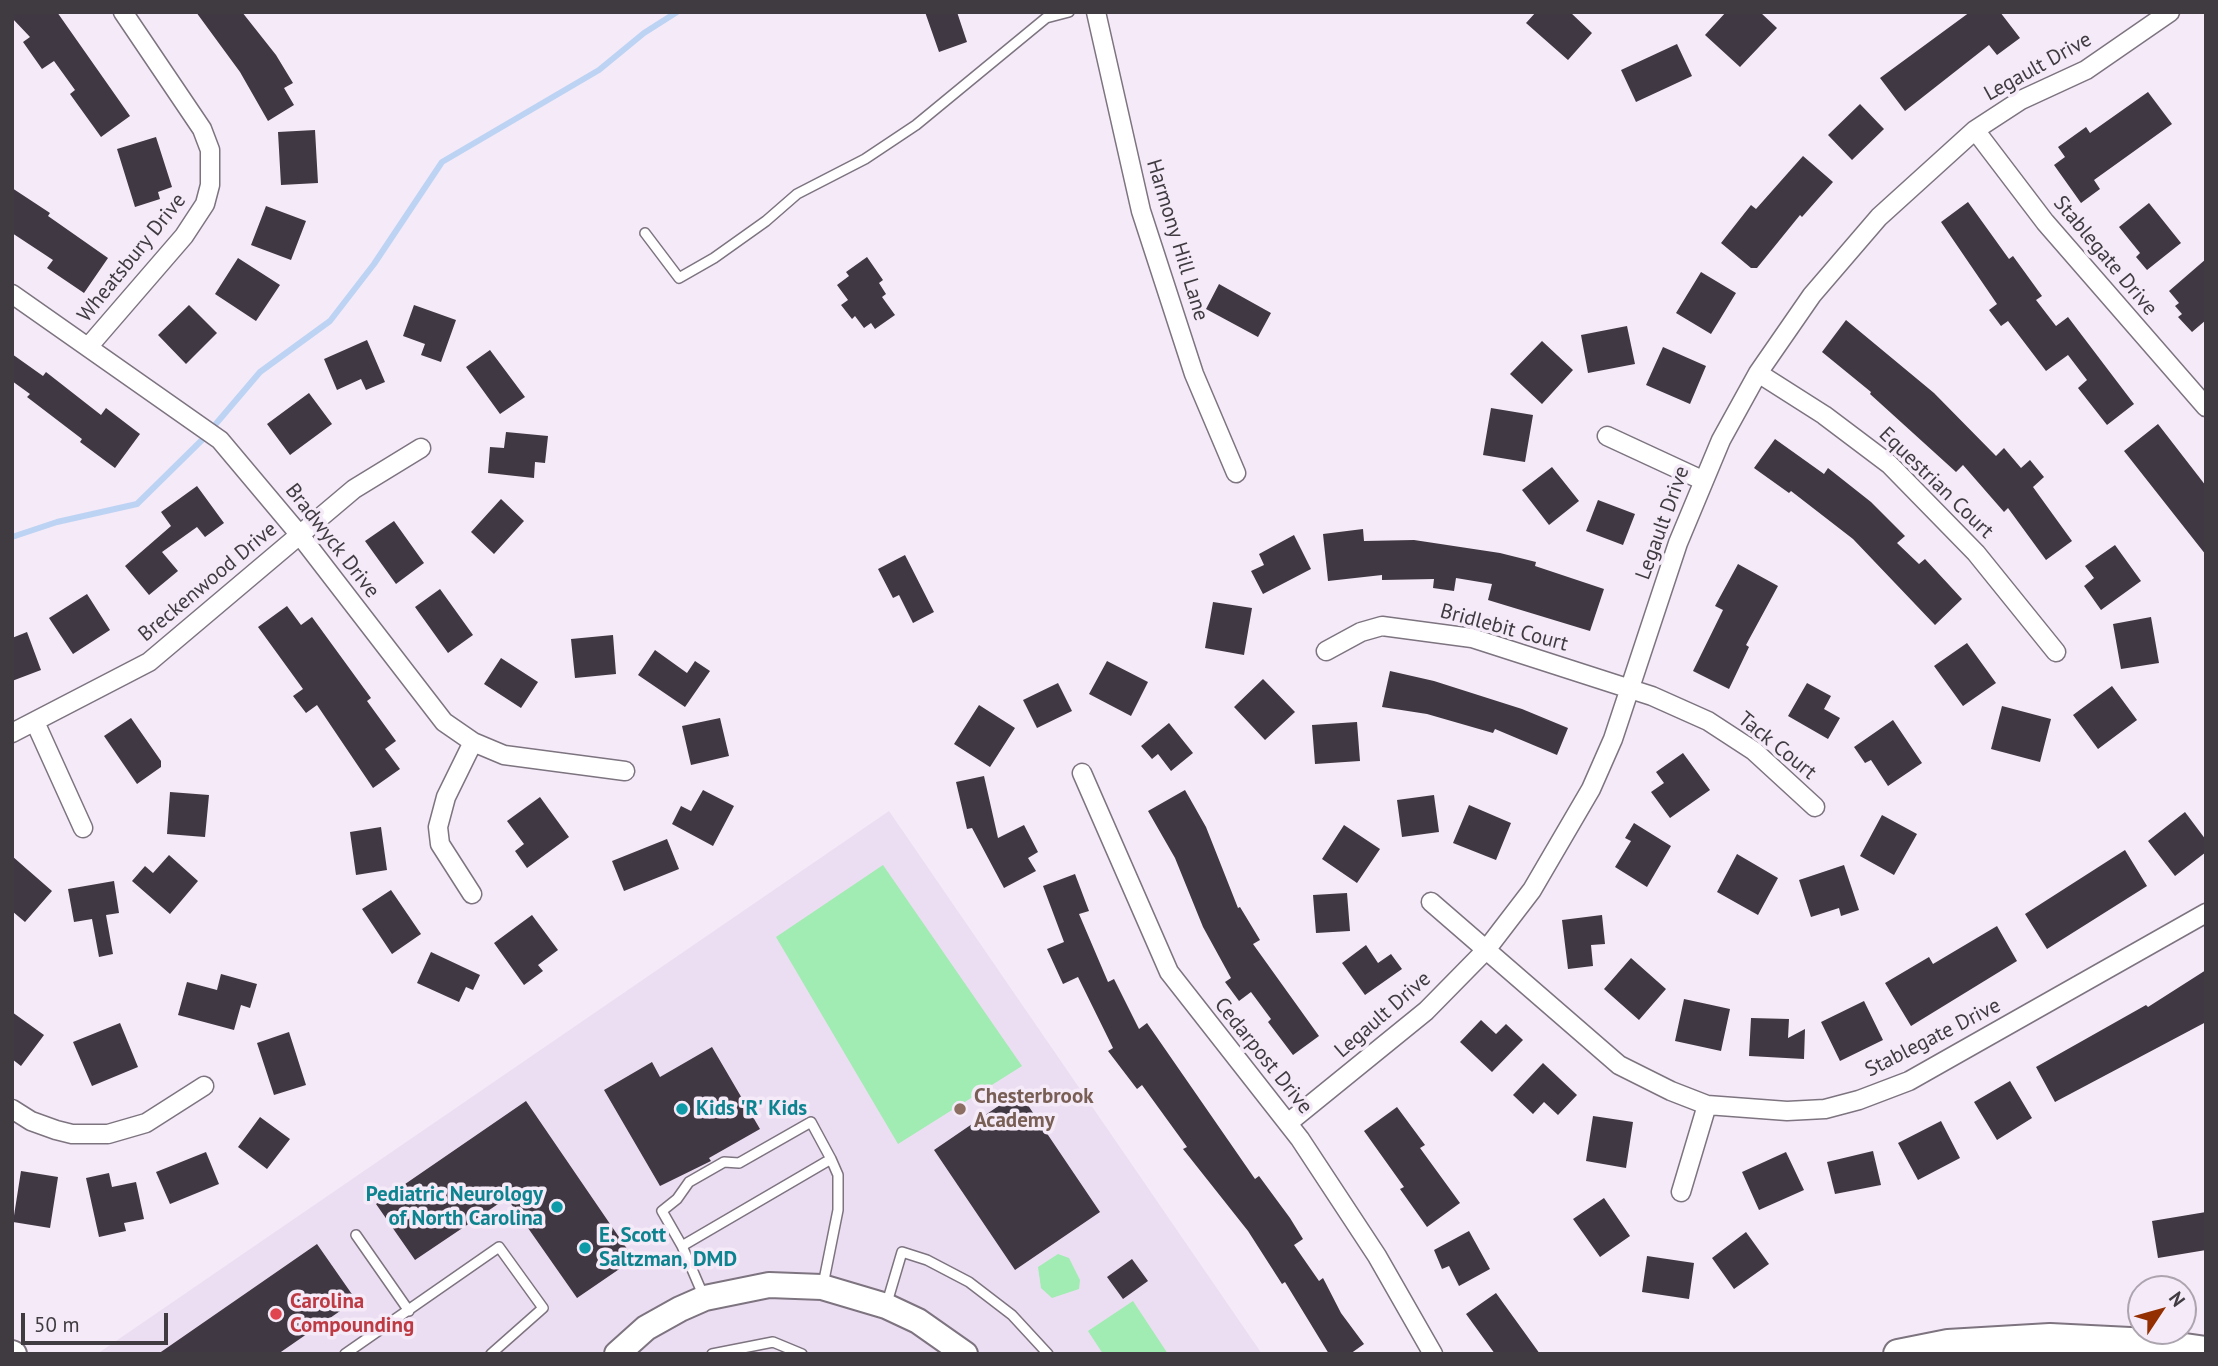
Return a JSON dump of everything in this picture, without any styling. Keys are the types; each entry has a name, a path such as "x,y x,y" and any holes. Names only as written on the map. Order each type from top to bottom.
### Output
{"main road":[{"path":"1898,1354 1948,1344 2050,1338 2150,1343 2206,1351"}],"street":[{"name":"Wheatsbury Drive","path":"89,346 184,236 205,204 210,185 209,150 202,129 123,12"},
{"name":"Harmony Hill Lane","path":"1096,12 1140,211 1194,374 1236,473"},
{"name":"Legault Drive","path":"1288,1123 1397,1038 1486,950 1513,917 1563,840 1596,776 1631,690 1678,543 1702,480 1758,373 1812,295 1844,256 1910,186 1975,130 2021,100 2086,70 2170,12"},
{"name":"Stablegate Drive","path":"1975,130 2045,222 2206,407"},
{"name":"Bradwyck Drive","path":"12,295 89,346 220,440 299,534 444,722 473,742 514,757 625,771"},
{"name":"Equestrian Court","path":"1758,373 1824,415 1889,464 1976,553 2056,652"},
{"path":"1607,436 1702,480"},
{"name":"Breckenwood Drive","path":"12,733 149,662 354,489 421,447"},
{"name":"Bridlebit Court","path":"1326,651 1361,632 1382,626 1434,631 1472,638 1631,690"},
{"name":"Tack Court","path":"1631,690 1652,696 1732,735 1780,772 1815,807"},
{"path":"35,722 83,828"},
{"path":"472,894 440,844 438,827 446,797 473,742"},
{"name":"Cedarpost Drive","path":"1082,773 1170,972 1288,1123 1341,1198 1433,1354"},
{"name":"Stablegate Drive","path":"1431,902 1619,1065 1707,1105 1752,1111 1825,1108 1885,1092 2206,913"},
{"path":"12,1109 44,1126 72,1134 101,1134 146,1123 204,1086"},
{"path":"1681,1192 1707,1105"},
{"path":"617,1354 646,1328 705,1298 769,1285 822,1287 886,1306 918,1321 965,1354"}],"lane":[{"path":"645,233 679,278 714,258 766,221 797,194 865,159 916,125 1046,18 1069,12"},
{"path":"705,1298 682,1246 662,1211 677,1199 689,1182 724,1162 739,1163 811,1122 838,1175 838,1210 822,1287"},
{"path":"682,1246 831,1159"},
{"path":"356,1235 408,1311"},
{"path":"345,1354 499,1247 543,1308 491,1354"},
{"path":"886,1306 902,1252 927,1260 969,1282 1012,1315 1048,1354"},
{"path":"712,1354 773,1342 802,1354"}],"shaded area":[{"path":"889,811 1262,1354 97,1354"}],"green space":[{"path":"883,865 1022,1066 898,1144 776,937"},
{"path":"1058,1254 1069,1258 1080,1280 1079,1289 1052,1298 1041,1288 1038,1267"},
{"path":"1133,1301 1168,1354 1103,1354 1088,1331"}],"building":[{"path":"12,12 57,12 130,116 101,137 70,94 75,90 54,61 42,69 23,42 30,37 12,18"},
{"path":"196,12 242,12 276,55 293,83 284,88 294,105 268,121 240,72"},
{"path":"925,12 957,12 967,42 939,52"},
{"path":"1536,12 1570,12 1592,33 1568,60 1526,23"},
{"path":"1726,12 1760,12 1777,28 1740,67 1705,35"},
{"path":"1970,12 2000,12 2020,38 1997,55 1989,45 1905,111 1880,78"},
{"path":"1677,44 1692,76 1636,102 1621,70"},
{"path":"2148,92 2172,124 2094,180 2100,189 2081,203 2054,165 2065,157 2058,147 2086,127 2090,133"},
{"path":"1860,104 1884,129 1852,160 1828,135"},
{"path":"315,130 318,183 281,185 278,132"},
{"path":"156,137 172,187 158,192 160,199 135,207 117,149"},
{"path":"1803,156 1833,182 1802,217 1800,215 1757,268 1751,268 1721,243 1751,205 1756,209"},
{"path":"12,188 50,213 48,216 108,258 84,293 47,268 53,260 12,233"},
{"path":"1968,202 2009,259 2013,256 2042,296 2036,300 2056,326 2068,317 2134,404 2107,425 2078,388 2087,380 2068,355 2046,371 2008,321 2001,326 1989,310 1997,304 1941,222"},
{"path":"2149,203 2181,243 2147,270 2136,257 2140,253 2119,227"},
{"path":"266,206 306,221 291,260 251,245"},
{"path":"867,257 883,280 879,283 886,294 882,297 895,315 875,329 871,323 864,328 855,316 852,319 841,305 848,300 837,285 849,276 846,272"},
{"path":"238,258 280,285 256,321 215,294"},
{"path":"2206,259 2206,320 2192,332 2178,317 2182,314 2175,306 2179,303 2169,291"},
{"path":"1701,272 1736,293 1711,334 1676,313"},
{"path":"1219,284 1271,313 1258,337 1206,309"},
{"path":"189,305 217,333 186,364 158,335"},
{"path":"414,305 456,320 441,362 421,355 425,344 403,336"},
{"path":"1846,320 1934,393 1996,456 2004,448 2021,468 2030,460 2044,477 2033,487 2072,541 2046,560 2008,508 2004,512 1963,465 1956,472 1870,394 1871,392 1822,352"},
{"path":"1627,326 1635,364 1588,373 1581,335"},
{"path":"367,340 385,382 366,390 361,379 337,390 324,359"},
{"path":"1542,341 1573,370 1542,404 1510,374"},
{"path":"1663,347 1706,366 1690,404 1646,385"},
{"path":"490,350 525,397 500,414 466,367"},
{"path":"12,354 43,376 46,372 101,415 106,408 140,434 115,468 80,442 82,439 27,397 30,394 12,381"},
{"path":"309,393 332,424 290,455 267,424"},
{"path":"1491,408 1533,415 1525,462 1483,455"},
{"path":"2158,424 2206,486 2206,555 2124,451"},
{"path":"506,432 548,436 545,463 535,462 534,478 488,473 490,447 504,448"},
{"path":"1775,439 1824,474 1828,468 1871,502 1905,536 1897,543 1919,564 1925,559 1962,599 1935,625 1853,539 1791,491 1789,493 1754,468"},
{"path":"1552,467 1579,501 1549,525 1522,490"},
{"path":"197,486 224,523 205,537 197,527 162,552 178,571 149,595 125,566 171,526 161,512"},
{"path":"501,499 524,521 494,554 471,532"},
{"path":"1598,500 1635,514 1623,545 1586,531"},
{"path":"394,521 424,563 396,584 365,541"},
{"path":"1363,529 1364,541 1414,540 1500,553 1536,562 1535,566 1604,589 1590,631 1488,600 1492,584 1456,578 1454,591 1433,588 1434,579 1382,580 1382,575 1328,581 1323,534"},
{"path":"1294,535 1311,569 1263,594 1251,571 1264,565 1259,554"},
{"path":"2115,545 2141,581 2101,610 2084,586 2094,578 2085,566"},
{"path":"905,555 934,612 913,623 899,595 893,598 878,569"},
{"path":"1738,564 1778,586 1746,645 1749,647 1729,689 1693,671 1723,610 1715,606"},
{"path":"440,589 473,635 448,653 415,607"},
{"path":"87,594 110,630 73,654 49,618"},
{"path":"1213,602 1252,608 1244,655 1205,648"},
{"path":"287,606 301,625 312,617 371,698 367,701 396,741 385,749 400,769 373,788 317,705 306,713 293,696 303,689 258,627"},
{"path":"2151,617 2159,663 2121,669 2113,624"},
{"path":"27,632 41,670 12,681 12,638"},
{"path":"613,635 616,674 575,678 571,639"},
{"path":"1967,643 1996,683 1963,706 1934,666"},
{"path":"655,650 687,673 695,661 710,671 685,707 638,675"},
{"path":"501,658 538,682 521,708 484,684"},
{"path":"1107,661 1148,682 1131,716 1089,694"},
{"path":"1390,671 1434,681 1522,709 1568,728 1557,755 1495,729 1493,733 1427,714 1382,707"},
{"path":"1263,679 1295,712 1265,740 1234,707"},
{"path":"1058,683 1072,711 1037,728 1023,700"},
{"path":"1807,683 1831,696 1824,709 1840,718 1828,739 1788,716"},
{"path":"2112,686 2137,720 2098,749 2073,715"},
{"path":"979,705 1015,728 990,767 954,744"},
{"path":"2002,706 2051,719 2040,762 1991,749"},
{"path":"131,718 161,761 161,767 137,784 104,736"},
{"path":"720,718 729,756 691,765 682,726"},
{"path":"1893,720 1922,763 1888,786 1871,760 1865,763 1854,747"},
{"path":"1357,722 1360,761 1315,764 1312,725"},
{"path":"1169,723 1193,753 1171,771 1158,754 1152,759 1141,746"},
{"path":"1683,753 1710,790 1670,818 1651,792 1664,783 1656,772"},
{"path":"984,776 998,838 1024,825 1038,852 1028,858 1036,871 1004,888 972,828 967,829 956,782"},
{"path":"703,790 734,806 713,846 672,824 681,806 691,811"},
{"path":"1185,790 1206,827 1238,908 1240,907 1260,940 1253,944 1319,1036 1293,1055 1268,1022 1271,1019 1251,992 1239,1001 1225,982 1231,978 1203,927 1175,858 1148,811"},
{"path":"170,792 209,795 205,837 167,834"},
{"path":"1434,795 1439,832 1402,837 1397,800"},
{"path":"540,797 569,837 527,868 515,851 524,844 507,821"},
{"path":"1469,805 1511,823 1496,860 1453,843"},
{"path":"2185,812 2206,840 2206,852 2175,876 2148,841"},
{"path":"1882,815 1917,834 1894,875 1860,856"},
{"path":"1634,823 1671,846 1647,887 1615,867 1631,841 1625,838"},
{"path":"1344,825 1380,849 1357,883 1322,859"},
{"path":"381,827 387,870 356,875 350,832"},
{"path":"667,839 679,869 624,891 612,861"},
{"path":"2125,850 2147,886 2047,949 2025,914"},
{"path":"1737,854 1778,878 1758,915 1717,892"},
{"path":"169,855 198,881 170,914 132,881 145,866 153,873"},
{"path":"12,856 52,891 25,922 12,911"},
{"path":"1844,865 1859,910 1841,916 1839,908 1811,917 1799,880"},
{"path":"1075,874 1089,911 1079,914 1108,982 1114,979 1139,1029 1147,1023 1255,1179 1259,1176 1290,1218 1303,1239 1294,1245 1319,1281 1323,1278 1341,1313 1364,1344 1350,1354 1329,1354 1285,1282 1282,1284 1248,1231 1183,1149 1187,1147 1142,1085 1137,1089 1108,1051 1113,1048 1078,977 1063,984 1047,949 1064,942 1043,886"},
{"path":"114,881 119,913 106,915 113,954 99,957 92,919 74,922 68,889"},
{"path":"391,890 421,934 392,954 362,909"},
{"path":"1347,893 1350,931 1316,933 1313,895"},
{"path":"532,915 558,950 538,965 543,971 524,985 494,943"},
{"path":"1602,915 1605,944 1591,945 1593,966 1568,969 1562,920"},
{"path":"1997,926 2017,961 1911,1026 1885,983 1929,957 1933,964"},
{"path":"1366,945 1378,963 1391,954 1402,969 1365,995 1342,963"},
{"path":"431,952 480,975 473,990 466,987 459,1002 417,983"},
{"path":"1631,958 1666,989 1639,1020 1604,989"},
{"path":"2206,970 2206,1022 2055,1102 2036,1067 2146,1005 2148,1007"},
{"path":"221,974 257,984 250,1008 241,1005 234,1030 178,1015 187,982 217,990"},
{"path":"1684,999 1730,1009 1721,1051 1675,1041"},
{"path":"1864,1001 1883,1040 1840,1061 1821,1022"},
{"path":"12,1012 44,1035 21,1066 12,1059"},
{"path":"1751,1018 1789,1019 1788,1038 1805,1029 1804,1059 1749,1056"},
{"path":"1481,1020 1496,1034 1506,1024 1523,1040 1492,1072 1460,1042"},
{"path":"120,1023 138,1067 92,1086 73,1042"},
{"path":"289,1032 306,1085 274,1095 257,1043"},
{"name":"Kids 'R' Kids","path":"712,1047 760,1129 709,1158 711,1161 660,1186 604,1090 652,1062 660,1077"},
{"path":"1543,1063 1577,1095 1558,1115 1544,1102 1533,1114 1513,1095"},
{"path":"2010,1081 2032,1118 1997,1140 1974,1102"},
{"path":"1019,1092 1100,1212 1015,1270 934,1150"},
{"path":"526,1101 634,1259 577,1298 507,1198 415,1260 376,1204"},
{"path":"1397,1107 1425,1145 1420,1148 1460,1203 1427,1227 1400,1189 1404,1187 1364,1131"},
{"path":"1593,1116 1633,1122 1626,1168 1586,1161"},
{"path":"260,1117 290,1139 267,1169 238,1147"},
{"path":"1941,1121 1960,1158 1918,1180 1898,1143"},
{"path":"1873,1151 1881,1185 1835,1194 1827,1162"},
{"path":"206,1152 219,1184 170,1204 156,1172"},
{"path":"1786,1152 1804,1190 1759,1210 1742,1172"},
{"path":"21,1171 58,1177 50,1228 13,1222"},
{"path":"109,1173 112,1187 136,1182 144,1219 124,1223 126,1231 99,1237 86,1178"},
{"path":"1604,1198 1630,1236 1600,1257 1573,1219"},
{"path":"2206,1212 2206,1250 2158,1258 2152,1221"},
{"path":"1469,1231 1490,1269 1459,1286 1449,1266 1442,1269 1434,1250"},
{"path":"1746,1232 1769,1264 1734,1289 1712,1258"},
{"path":"317,1244 356,1300 278,1354 158,1354"},
{"path":"1647,1256 1694,1263 1689,1299 1642,1292"},
{"path":"1132,1259 1148,1281 1123,1299 1107,1277"},
{"path":"1496,1293 1540,1354 1495,1354 1466,1314"}],"waterway":[{"path":"12,537 57,522 137,504 203,439 260,372 330,321 374,264 442,162 599,70 644,33 677,12"}],"place":[{"name":"Kids 'R' Kids","path":"682,1109"},
{"name":"Chesterbrook Academy","path":"960,1109"},
{"name":"Pediatric Neurology of North Carolina","path":"557,1207"},
{"name":"E. Scott Saltzman, DMD","path":"585,1248"},
{"name":"Carolina Compounding","path":"276,1314"}]}
